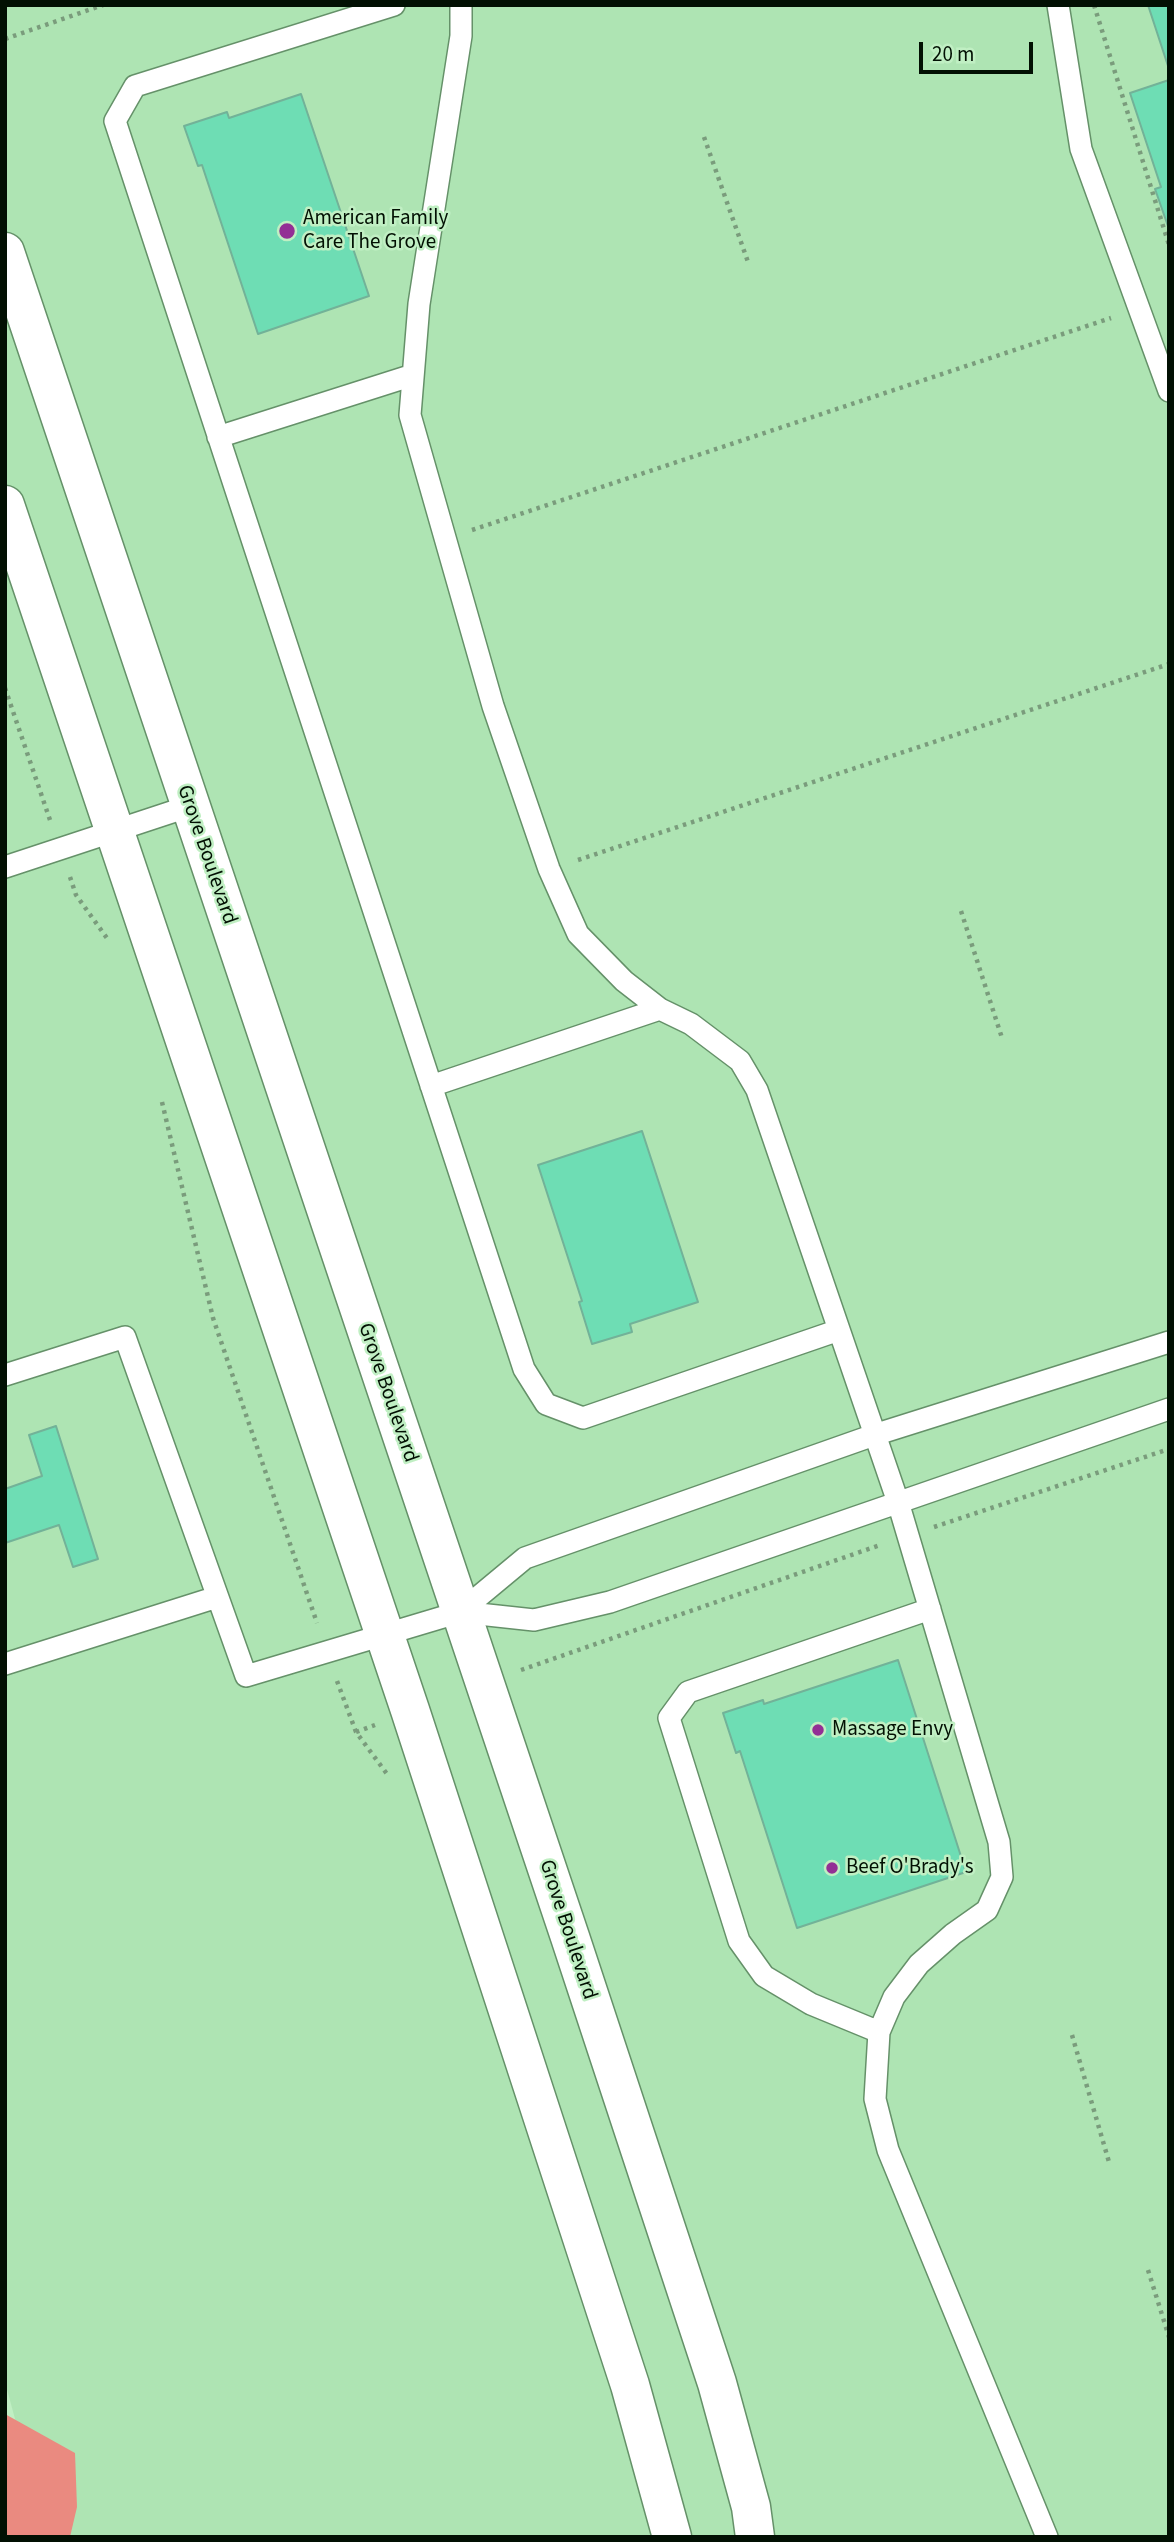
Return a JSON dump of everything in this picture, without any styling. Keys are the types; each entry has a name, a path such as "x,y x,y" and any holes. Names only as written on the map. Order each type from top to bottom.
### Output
{"street":[{"name":"Grove Boulevard","path":"5,252 717,2383 751,2507 755,2537"},
{"path":"5,505 410,1710 630,2385 672,2537"}],"lane":[{"path":"394,5 135,86 114,121 524,1369 546,1404 583,1418 839,1330"},
{"path":"461,5 461,36 419,304 410,415 494,706 549,869 578,933 624,981 660,1009 691,1024 740,1061 757,1090 908,1535 999,1842 1002,1877 987,1910 953,1934 919,1964 894,1997 879,2032 875,2099 888,2150 1046,2537"},
{"path":"1058,5 1081,149 1169,391"},
{"path":"218,437 413,375"},
{"path":"5,867 190,806"},
{"path":"431,1086 660,1009"},
{"path":"5,1375 125,1338 246,1676 460,1612 534,1620 610,1602 1169,1409"},
{"path":"460,1612 525,1558 874,1435 1169,1342"},
{"path":"5,1664 217,1598"},
{"path":"879,2032 811,2004 764,1976 739,1941 669,1718 688,1692 930,1609"}],"path":[{"path":"5,39 103,5"},
{"path":"1094,5 1169,245"},
{"path":"704,137 748,262"},
{"path":"446,539 1138,309"},
{"path":"549,869 1169,664"},
{"path":"5,688 76,895 113,947"},
{"path":"961,911 1002,1038"},
{"path":"161,1101 214,1318 326,1652 356,1732 387,1773 391,1786"},
{"path":"484,1682 908,1535 1169,1449"},
{"path":"356,1732 410,1710"},
{"path":"1072,2035 1109,2162"},
{"path":"1148,2270 1169,2337"}],"shaded area":[{"path":"5,5 1169,5 1169,2537 47,2537 5,2382"},
{"path":"5,2414 75,2453 77,2507 70,2537 5,2537"}],"building":[{"path":"1148,5 1169,5 1169,69"},
{"path":"1169,80 1169,229 1155,189 1161,187 1130,93"},
{"path":"301,94 369,296 258,334 202,165 198,166 184,126 227,112 229,118"},
{"path":"642,1131 698,1302 630,1324 632,1332 592,1344 579,1302 582,1301 538,1165"},
{"path":"56,1426 98,1559 73,1567 59,1525 5,1543 5,1489 42,1476 29,1435"},
{"path":"898,1660 966,1872 797,1928 740,1751 736,1753 723,1713 763,1700 764,1704"}],"place":[{"name":"American Family Care The Grove","path":"287,231"},
{"name":"Massage Envy","path":"818,1730"},
{"name":"Beef O'Brady's","path":"832,1868"}]}
